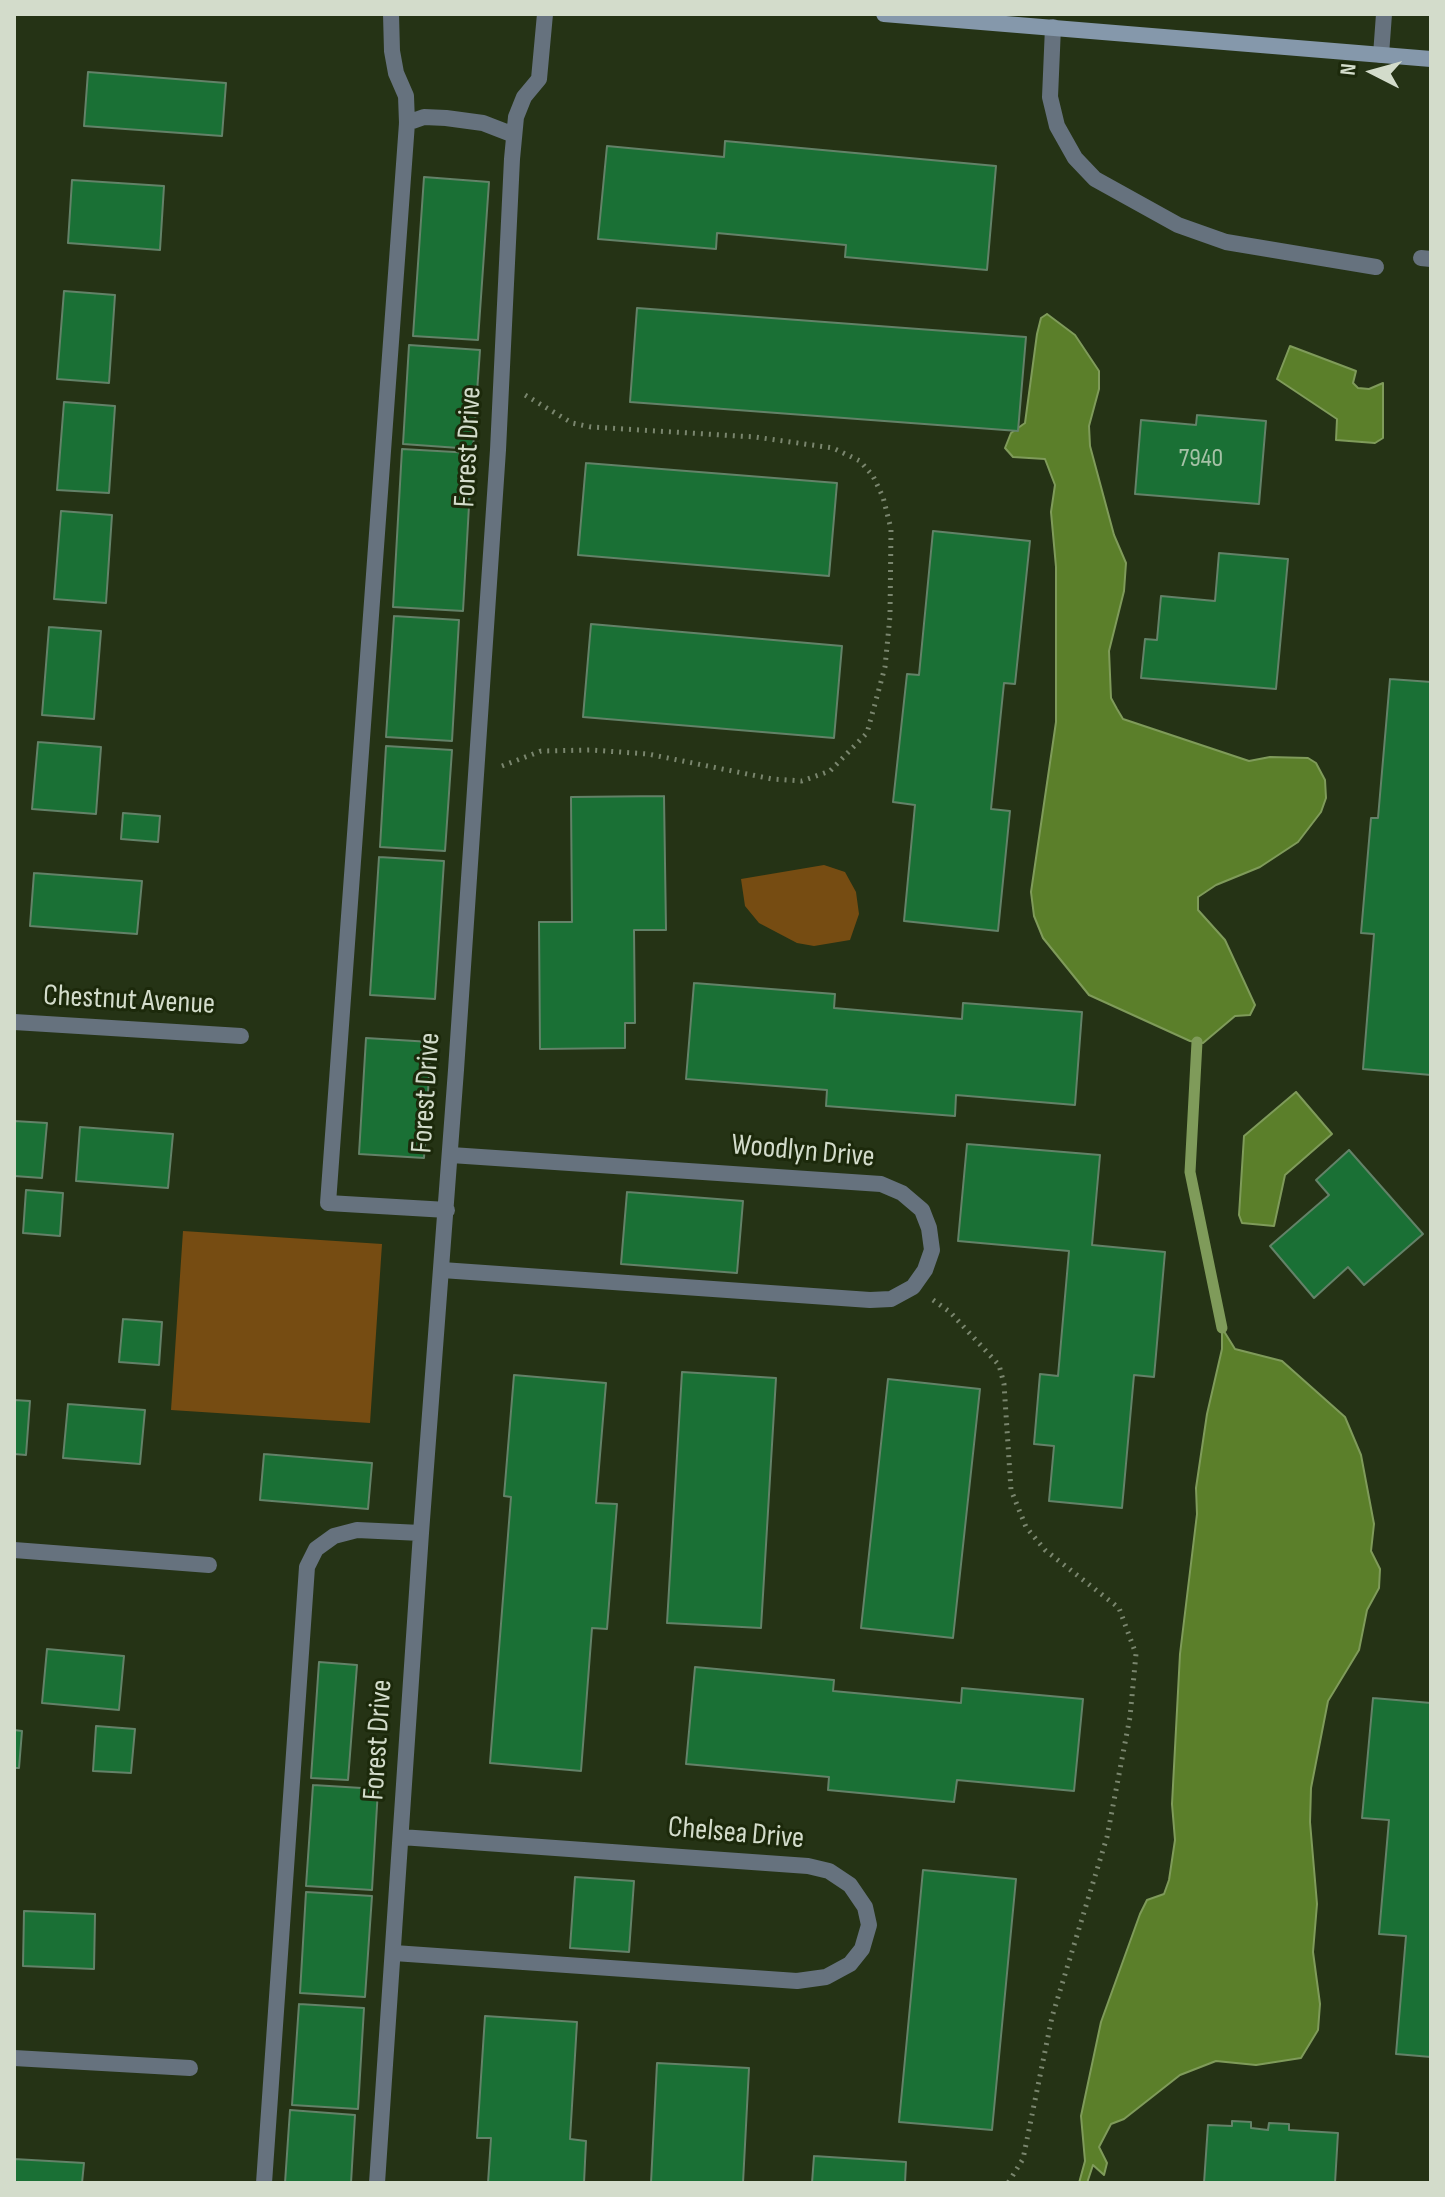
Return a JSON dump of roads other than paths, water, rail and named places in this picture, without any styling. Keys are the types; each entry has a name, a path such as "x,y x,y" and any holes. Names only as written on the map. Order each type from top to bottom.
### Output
{"street":[{"path":"391,14 392,51 396,73 406,96 407,123 328,1203 447,1210"},
{"name":"Forest Drive","path":"377,2183 421,1533 451,1155 514,135 524,97 539,79 545,14"},
{"path":"884,14 1431,59"},
{"path":"1381,55 1384,14"},
{"path":"1053,27 1050,97 1057,126 1075,158 1095,179 1178,225 1226,242 1376,267"},
{"path":"407,123 424,117 446,118 483,123 514,135"},
{"name":"Chestnut Avenue","path":"14,1022 241,1036"},
{"name":"Woodlyn Drive","path":"442,1270 870,1300 891,1299 913,1287 925,1270 932,1250 929,1228 922,1210 902,1193 881,1184 451,1155"},
{"path":"264,2183 307,1567 316,1549 334,1536 357,1530 421,1533"},
{"path":"14,1550 209,1565"},
{"name":"Chelsea Drive","path":"394,1953 797,1981 826,1977 850,1964 862,1949 869,1925 865,1907 850,1885 829,1871 808,1866 401,1837"},
{"path":"14,2058 190,2068"}],"waterway":[{"path":"1197,1042 1190,1172 1222,1328"}]}
